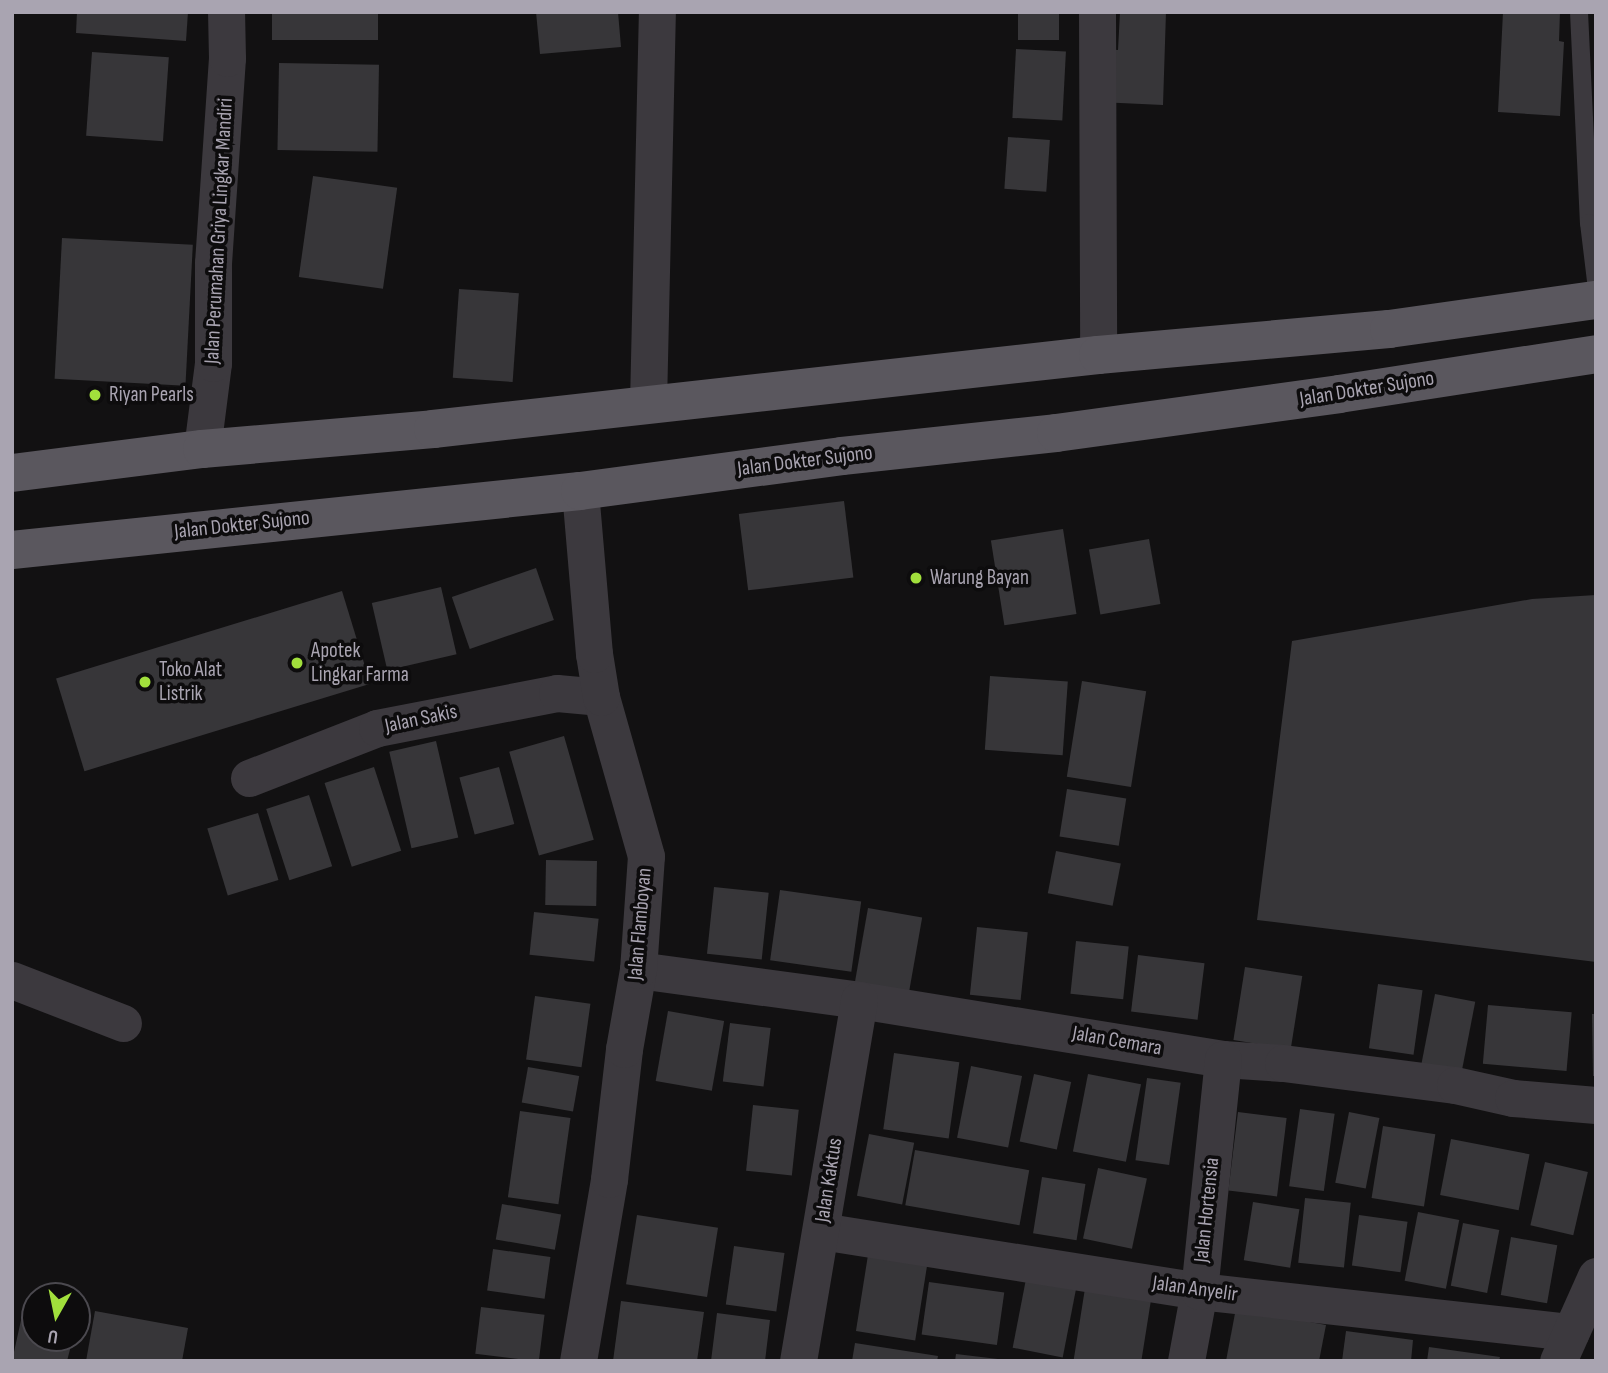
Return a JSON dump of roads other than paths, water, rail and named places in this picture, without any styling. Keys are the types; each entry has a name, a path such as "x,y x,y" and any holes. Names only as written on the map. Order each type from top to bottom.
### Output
{"highway":[{"path":"12,473 202,449 433,429 1098,355 1389,329 1596,300"},
{"path":"1389,329 1392,359 1407,383"},
{"path":"1334,334 1345,357 1339,394"},
{"name":"Jalan Dokter Sujono","path":"12,550 580,491 842,456 1056,433 1339,394 1596,354"}],"street":[{"name":"Jalan Perumahan Griya Lingkar Mandiri","path":"202,449 213,363 213,263 228,58 226,12"},
{"path":"648,404 657,12"},
{"path":"1097,12 1098,355"},
{"name":"Jalan Flamboyan","path":"578,1361 609,1179 624,1049 638,970 646,856 601,697 594,654 580,491"},
{"name":"Jalan Sakis","path":"249,778 377,727 558,693 601,697"},
{"name":"Jalan Cemara","path":"638,970 859,1000 1223,1059 1283,1063 1455,1085 1513,1098 1596,1105"},
{"path":"12,980 123,1023"},
{"name":"Jalan Kaktus","path":"798,1361 859,1000"},
{"name":"Jalan Hortensia","path":"1186,1361 1199,1291 1223,1059"},
{"name":"Jalan Anyelir","path":"821,1231 1564,1347"},
{"path":"1564,1347 1596,1276"}],"lane":[{"path":"1579,12 1589,223 1596,281"}],"place":[{"name":"Riyan Pearls","path":"95,395"},
{"name":"Warung Bayan","path":"916,578"},
{"name":"Apotek Lingkar Farma","path":"297,663"},
{"name":"Toko Alat Listrik","path":"145,682"}]}
